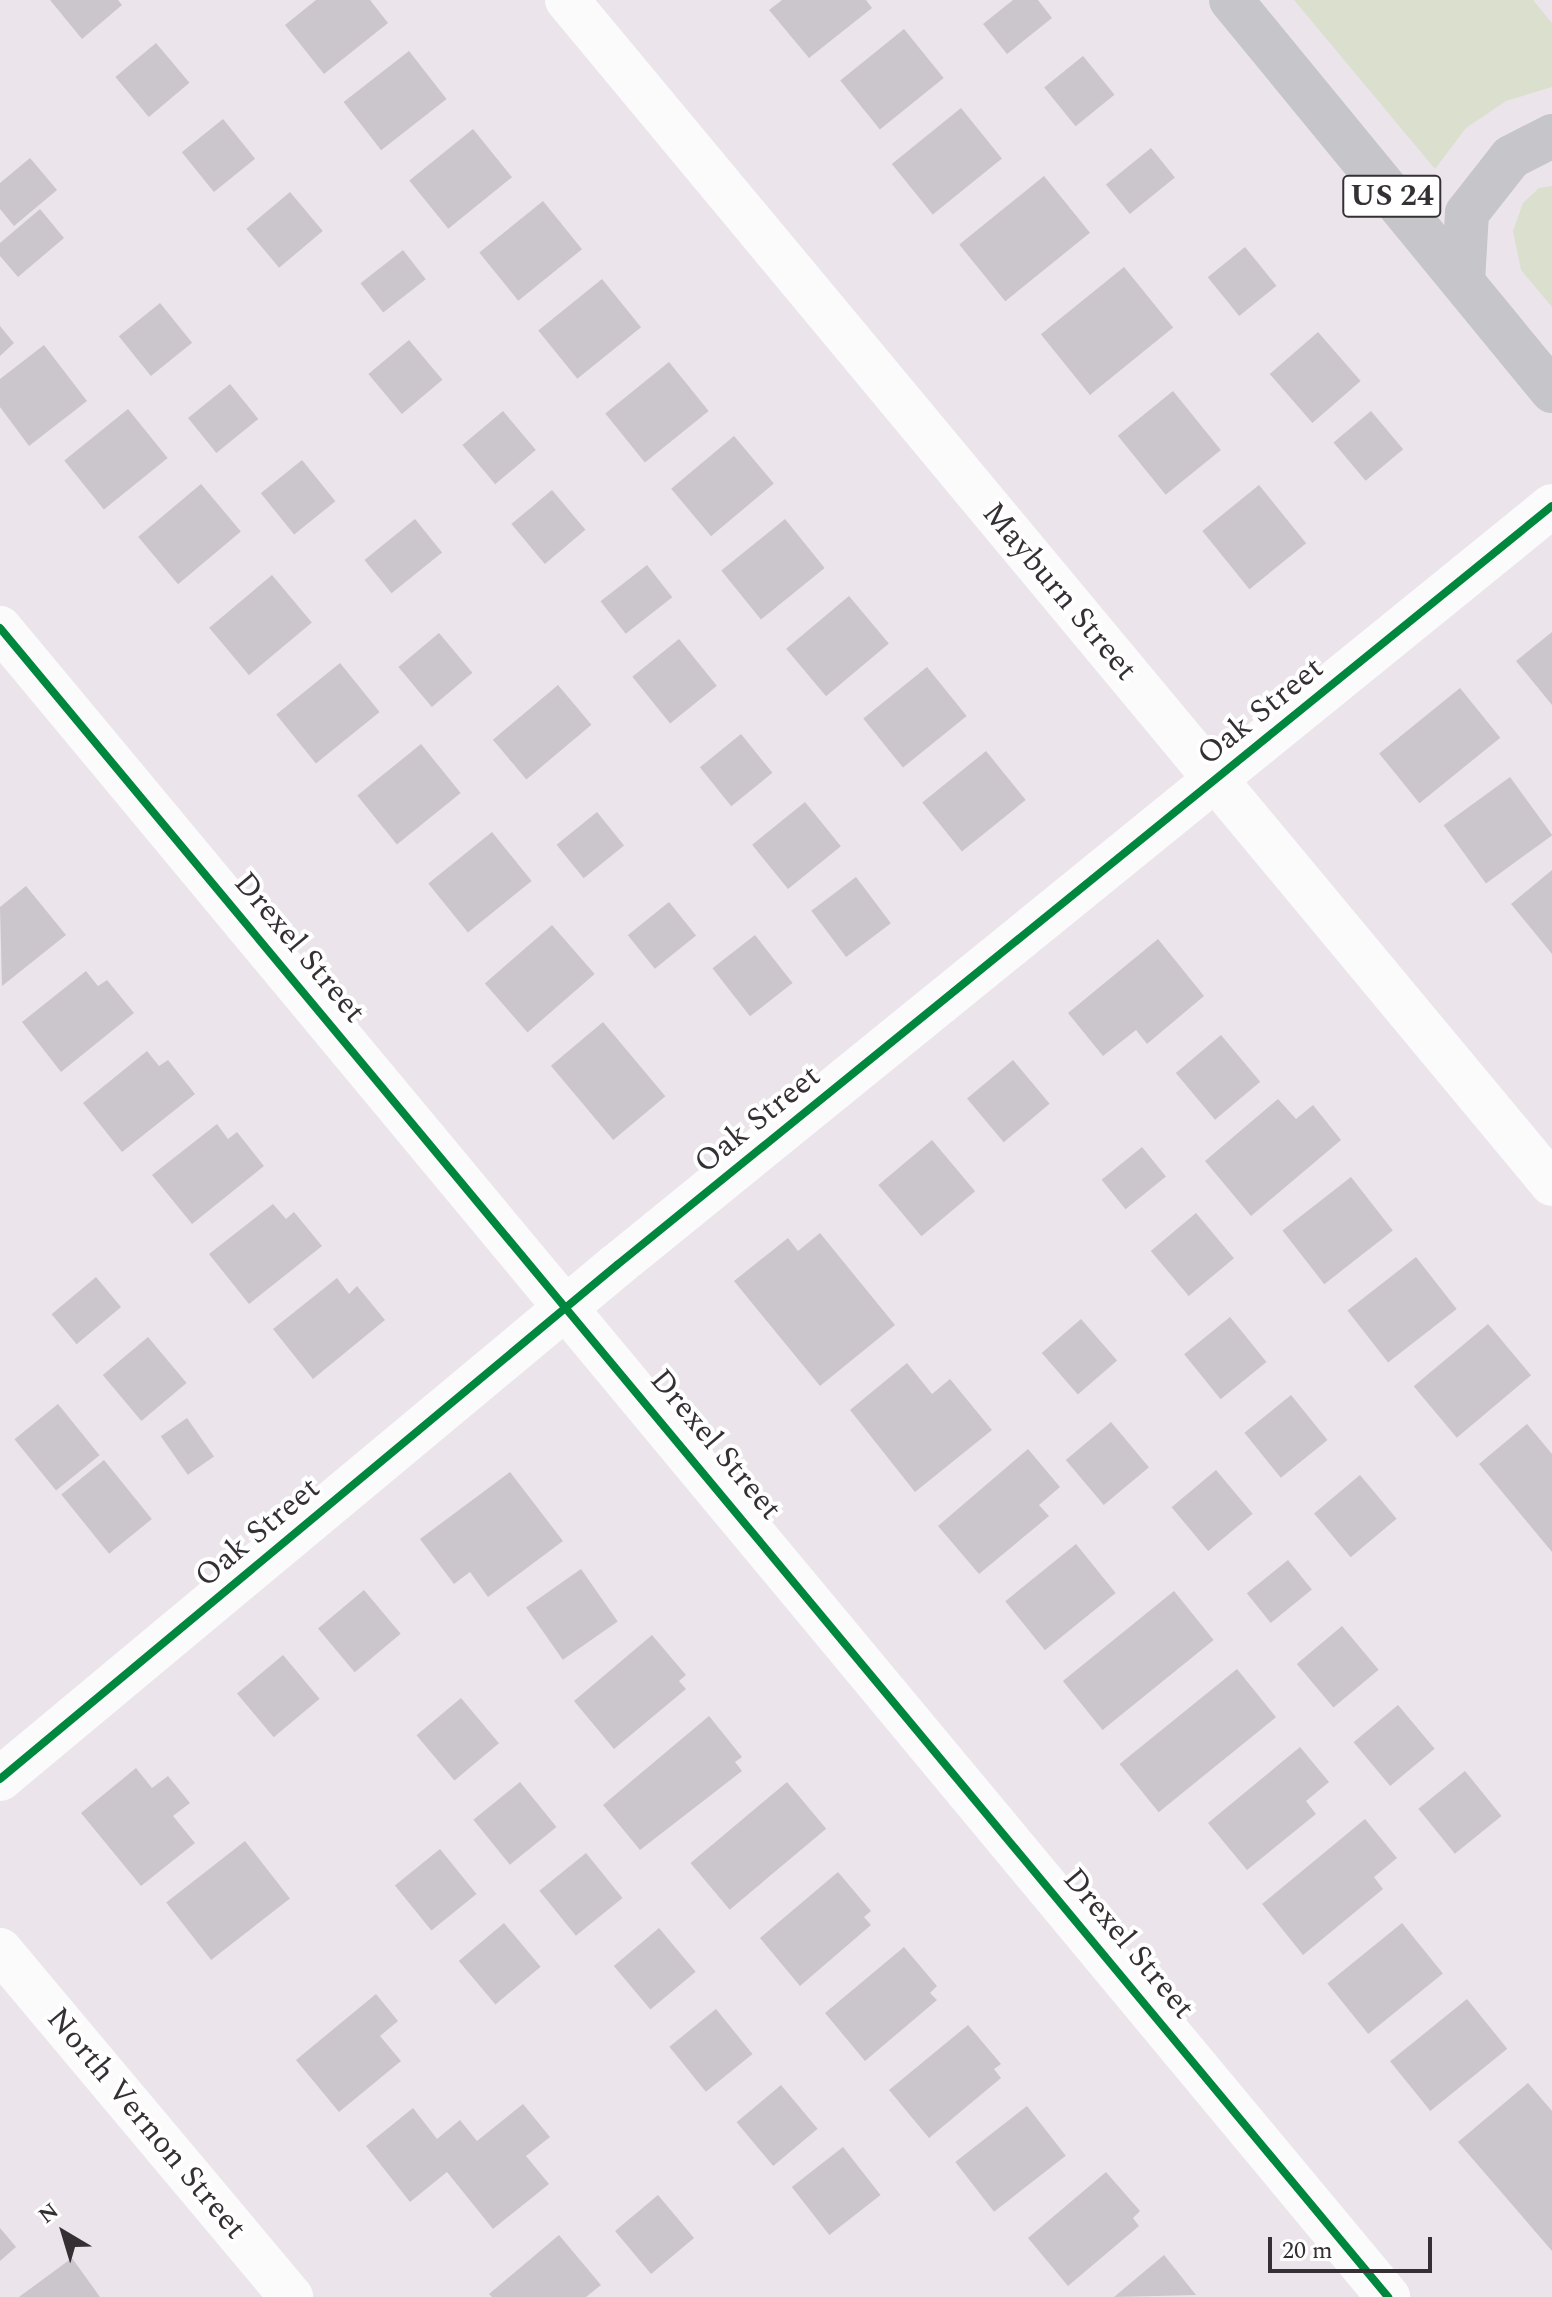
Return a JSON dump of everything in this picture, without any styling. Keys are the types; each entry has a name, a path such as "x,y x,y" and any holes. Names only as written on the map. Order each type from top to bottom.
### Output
{"main road":[{"name":"US 24","path":"1231,0 1552,391"},
{"path":"1463,282 1467,213 1511,157 1552,136"}],"street":[{"name":"Mayburn Street","path":"567,0 1552,1184"},
{"name":"Oak Street","path":"0,1779 567,1306 1552,506"},
{"name":"Drexel Street","path":"0,628 567,1306 1388,2297"},
{"name":"North Vernon Street","path":"0,1950 291,2297"}],"green space":[{"path":"1294,0 1533,0 1552,23 1552,87 1506,101 1466,128 1435,169"},
{"path":"1552,186 1552,307 1521,270 1513,231 1523,203 1539,188"}],"building":[{"path":"50,0 118,0 122,5 82,39"},
{"path":"316,0 370,0 388,23 324,74 285,25"},
{"path":"782,0 866,0 872,8 809,58 769,10"},
{"path":"1013,0 1038,0 1052,18 1007,54 983,24"},
{"path":"904,29 944,78 880,130 840,81"},
{"path":"156,43 189,83 149,117 115,77"},
{"path":"409,51 447,99 381,150 344,102"},
{"path":"1083,56 1114,95 1076,126 1044,87"},
{"path":"961,108 1002,159 933,215 892,164"},
{"path":"223,119 255,159 214,192 182,152"},
{"path":"473,129 512,177 448,229 409,181"},
{"path":"1151,148 1175,178 1130,214 1106,185"},
{"path":"30,158 57,190 14,226 0,209 0,183"},
{"path":"1044,176 1090,233 1005,301 959,245"},
{"path":"290,192 323,231 279,268 246,229"},
{"path":"543,201 582,249 518,301 479,253"},
{"path":"40,209 64,238 18,277 0,256 0,243"},
{"path":"1245,247 1276,286 1239,316 1208,277"},
{"path":"403,250 426,279 383,312 360,283"},
{"path":"1124,267 1173,328 1090,395 1041,334"},
{"path":"602,279 641,327 577,379 538,331"},
{"path":"160,303 192,343 151,376 119,336"},
{"path":"0,326 14,343 0,356"},
{"path":"1318,332 1361,381 1312,423 1270,374"},
{"path":"409,340 442,380 402,414 368,374"},
{"path":"44,345 87,401 29,446 0,407 0,379"},
{"path":"669,362 709,411 645,463 605,414"},
{"path":"230,384 258,419 216,453 188,418"},
{"path":"1173,391 1221,450 1166,495 1118,436"},
{"path":"128,409 168,458 104,510 64,461"},
{"path":"503,411 536,450 495,484 462,445"},
{"path":"1371,411 1403,449 1366,481 1333,442"},
{"path":"734,436 774,483 711,536 671,489"},
{"path":"302,460 335,501 294,535 261,493"},
{"path":"201,484 241,531 178,584 138,537"},
{"path":"1259,485 1306,543 1249,589 1202,531"},
{"path":"552,490 585,530 545,564 511,524"},
{"path":"415,519 442,552 392,593 364,560"},
{"path":"785,519 825,568 761,620 721,571"},
{"path":"647,565 672,597 626,634 601,601"},
{"path":"272,575 312,622 249,675 209,628"},
{"path":"849,596 889,643 826,696 786,649"},
{"path":"1552,632 1552,705 1516,661"},
{"path":"439,633 472,673 432,707 398,667"},
{"path":"679,639 717,686 670,723 632,677"},
{"path":"340,663 380,712 316,764 276,715"},
{"path":"927,667 967,716 903,768 863,719"},
{"path":"558,685 591,725 526,779 493,740"},
{"path":"1460,688 1500,738 1419,803 1379,753"},
{"path":"741,734 772,773 731,806 700,767"},
{"path":"421,744 461,793 397,845 357,796"},
{"path":"986,751 1026,800 962,852 922,803"},
{"path":"1510,777 1552,835 1486,883 1444,825"},
{"path":"805,802 841,846 788,889 752,845"},
{"path":"597,812 624,845 584,878 557,845"},
{"path":"492,832 532,881 468,933 428,884"},
{"path":"1552,870 1552,954 1511,904"},
{"path":"856,877 891,923 846,957 811,911"},
{"path":"26,886 66,935 2,986 0,907"},
{"path":"669,902 696,935 655,969 628,935"},
{"path":"552,925 595,974 527,1032 485,983"},
{"path":"755,935 793,983 750,1016 712,968"},
{"path":"1158,939 1204,996 1147,1044 1136,1030 1103,1056 1068,1013"},
{"path":"86,971 98,986 107,980 134,1013 61,1072 22,1022"},
{"path":"603,1022 665,1096 613,1140 551,1066"},
{"path":"1221,1035 1260,1082 1215,1120 1176,1073"},
{"path":"147,1051 159,1066 168,1060 195,1094 122,1152 83,1103"},
{"path":"1013,1060 1050,1104 1004,1142 967,1099"},
{"path":"1278,1099 1296,1119 1313,1105 1341,1140 1251,1216 1205,1161"},
{"path":"217,1124 228,1139 237,1132 264,1166 192,1224 152,1175"},
{"path":"932,1140 975,1191 921,1236 878,1185"},
{"path":"1142,1147 1166,1177 1126,1209 1102,1180"},
{"path":"1351,1177 1393,1231 1324,1284 1282,1231"},
{"path":"273,1204 286,1219 294,1212 322,1246 249,1304 209,1254"},
{"path":"1196,1213 1234,1258 1189,1296 1151,1251"},
{"path":"820,1233 895,1325 820,1386 734,1281 788,1238 798,1251"},
{"path":"1416,1257 1457,1309 1388,1363 1347,1311"},
{"path":"96,1277 121,1307 77,1344 52,1314"},
{"path":"337,1278 349,1294 357,1286 385,1320 313,1379 273,1329"},
{"path":"1230,1317 1267,1362 1221,1399 1184,1354"},
{"path":"1081,1319 1117,1361 1078,1395 1042,1353"},
{"path":"1488,1324 1531,1375 1457,1438 1414,1386"},
{"path":"148,1337 187,1383 141,1421 103,1375"},
{"path":"907,1363 932,1394 950,1379 992,1430 915,1492 850,1410"},
{"path":"1291,1395 1328,1440 1281,1478 1244,1433"},
{"path":"58,1404 100,1455 56,1491 14,1439"},
{"path":"187,1418 214,1457 188,1475 161,1436"},
{"path":"1111,1422 1149,1467 1104,1505 1066,1460"},
{"path":"1527,1424 1552,1454 1552,1552 1479,1464"},
{"path":"1028,1449 1060,1487 1039,1505 1049,1516 979,1574 938,1526"},
{"path":"104,1460 152,1519 109,1554 61,1495"},
{"path":"1216,1470 1253,1514 1208,1551 1172,1507"},
{"path":"510,1472 563,1541 488,1597 470,1572 454,1584 420,1539"},
{"path":"1360,1475 1397,1519 1351,1557 1314,1514"},
{"path":"1076,1544 1116,1593 1045,1650 1005,1601"},
{"path":"1288,1560 1312,1590 1271,1623 1247,1593"},
{"path":"581,1569 618,1621 563,1660 526,1607"},
{"path":"364,1590 401,1634 355,1672 318,1629"},
{"path":"1174,1591 1214,1640 1103,1730 1063,1681"},
{"path":"1342,1626 1379,1670 1333,1708 1297,1664"},
{"path":"652,1635 686,1675 679,1681 686,1689 614,1749 574,1701"},
{"path":"283,1655 320,1699 274,1737 237,1694"},
{"path":"1237,1669 1276,1717 1159,1812 1120,1764"},
{"path":"461,1698 499,1743 454,1780 417,1735"},
{"path":"1398,1705 1435,1749 1390,1786 1354,1742"},
{"path":"709,1716 742,1757 735,1762 742,1771 640,1850 603,1805"},
{"path":"1300,1747 1329,1782 1306,1801 1316,1814 1247,1870 1208,1823"},
{"path":"136,1768 152,1788 168,1776 190,1803 173,1816 195,1843 141,1886 81,1813"},
{"path":"1465,1771 1502,1816 1455,1854 1418,1809"},
{"path":"520,1782 557,1827 510,1865 473,1820"},
{"path":"787,1782 826,1829 730,1910 690,1863"},
{"path":"1365,1819 1397,1858 1374,1877 1383,1889 1303,1955 1262,1904"},
{"path":"245,1841 290,1899 211,1960 166,1903"},
{"path":"440,1849 477,1894 431,1931 395,1886"},
{"path":"586,1853 623,1898 576,1936 539,1891"},
{"path":"838,1872 871,1911 864,1917 871,1925 800,1986 760,1938"},
{"path":"504,1923 541,1967 495,2005 459,1961"},
{"path":"1402,1923 1443,1974 1368,2034 1327,1983"},
{"path":"659,1928 696,1972 650,2010 614,1966"},
{"path":"904,1947 937,1986 930,1993 937,2000 865,2061 825,2013"},
{"path":"376,1994 398,2021 380,2036 401,2061 339,2112 296,2060"},
{"path":"1467,1999 1507,2049 1430,2111 1390,2061"},
{"path":"716,2009 753,2054 706,2092 669,2047"},
{"path":"968,2025 1001,2064 994,2069 1001,2078 929,2138 889,2090"},
{"path":"1528,2083 1552,2111 1552,2251 1458,2142"},
{"path":"781,2085 818,2129 773,2166 737,2122"},
{"path":"523,2104 550,2137 526,2156 549,2184 493,2229 447,2172 410,2202 366,2146 413,2108 437,2139 460,2120 477,2141"},
{"path":"1027,2106 1066,2156 994,2212 955,2162"},
{"path":"843,2147 881,2195 829,2235 792,2187"},
{"path":"1106,2172 1140,2211 1133,2218 1139,2226 1068,2286 1028,2238"},
{"path":"658,2195 694,2238 651,2274 615,2231"},
{"path":"0,2228 16,2247 0,2261"},
{"path":"559,2235 601,2285 586,2297 492,2297 489,2294"},
{"path":"1164,2255 1196,2295 1114,2297"},
{"path":"72,2258 100,2297 19,2297"}],"cycle path":[{"path":"0,1779 617,1265 1552,506"},
{"path":"0,628 1388,2297"}]}
